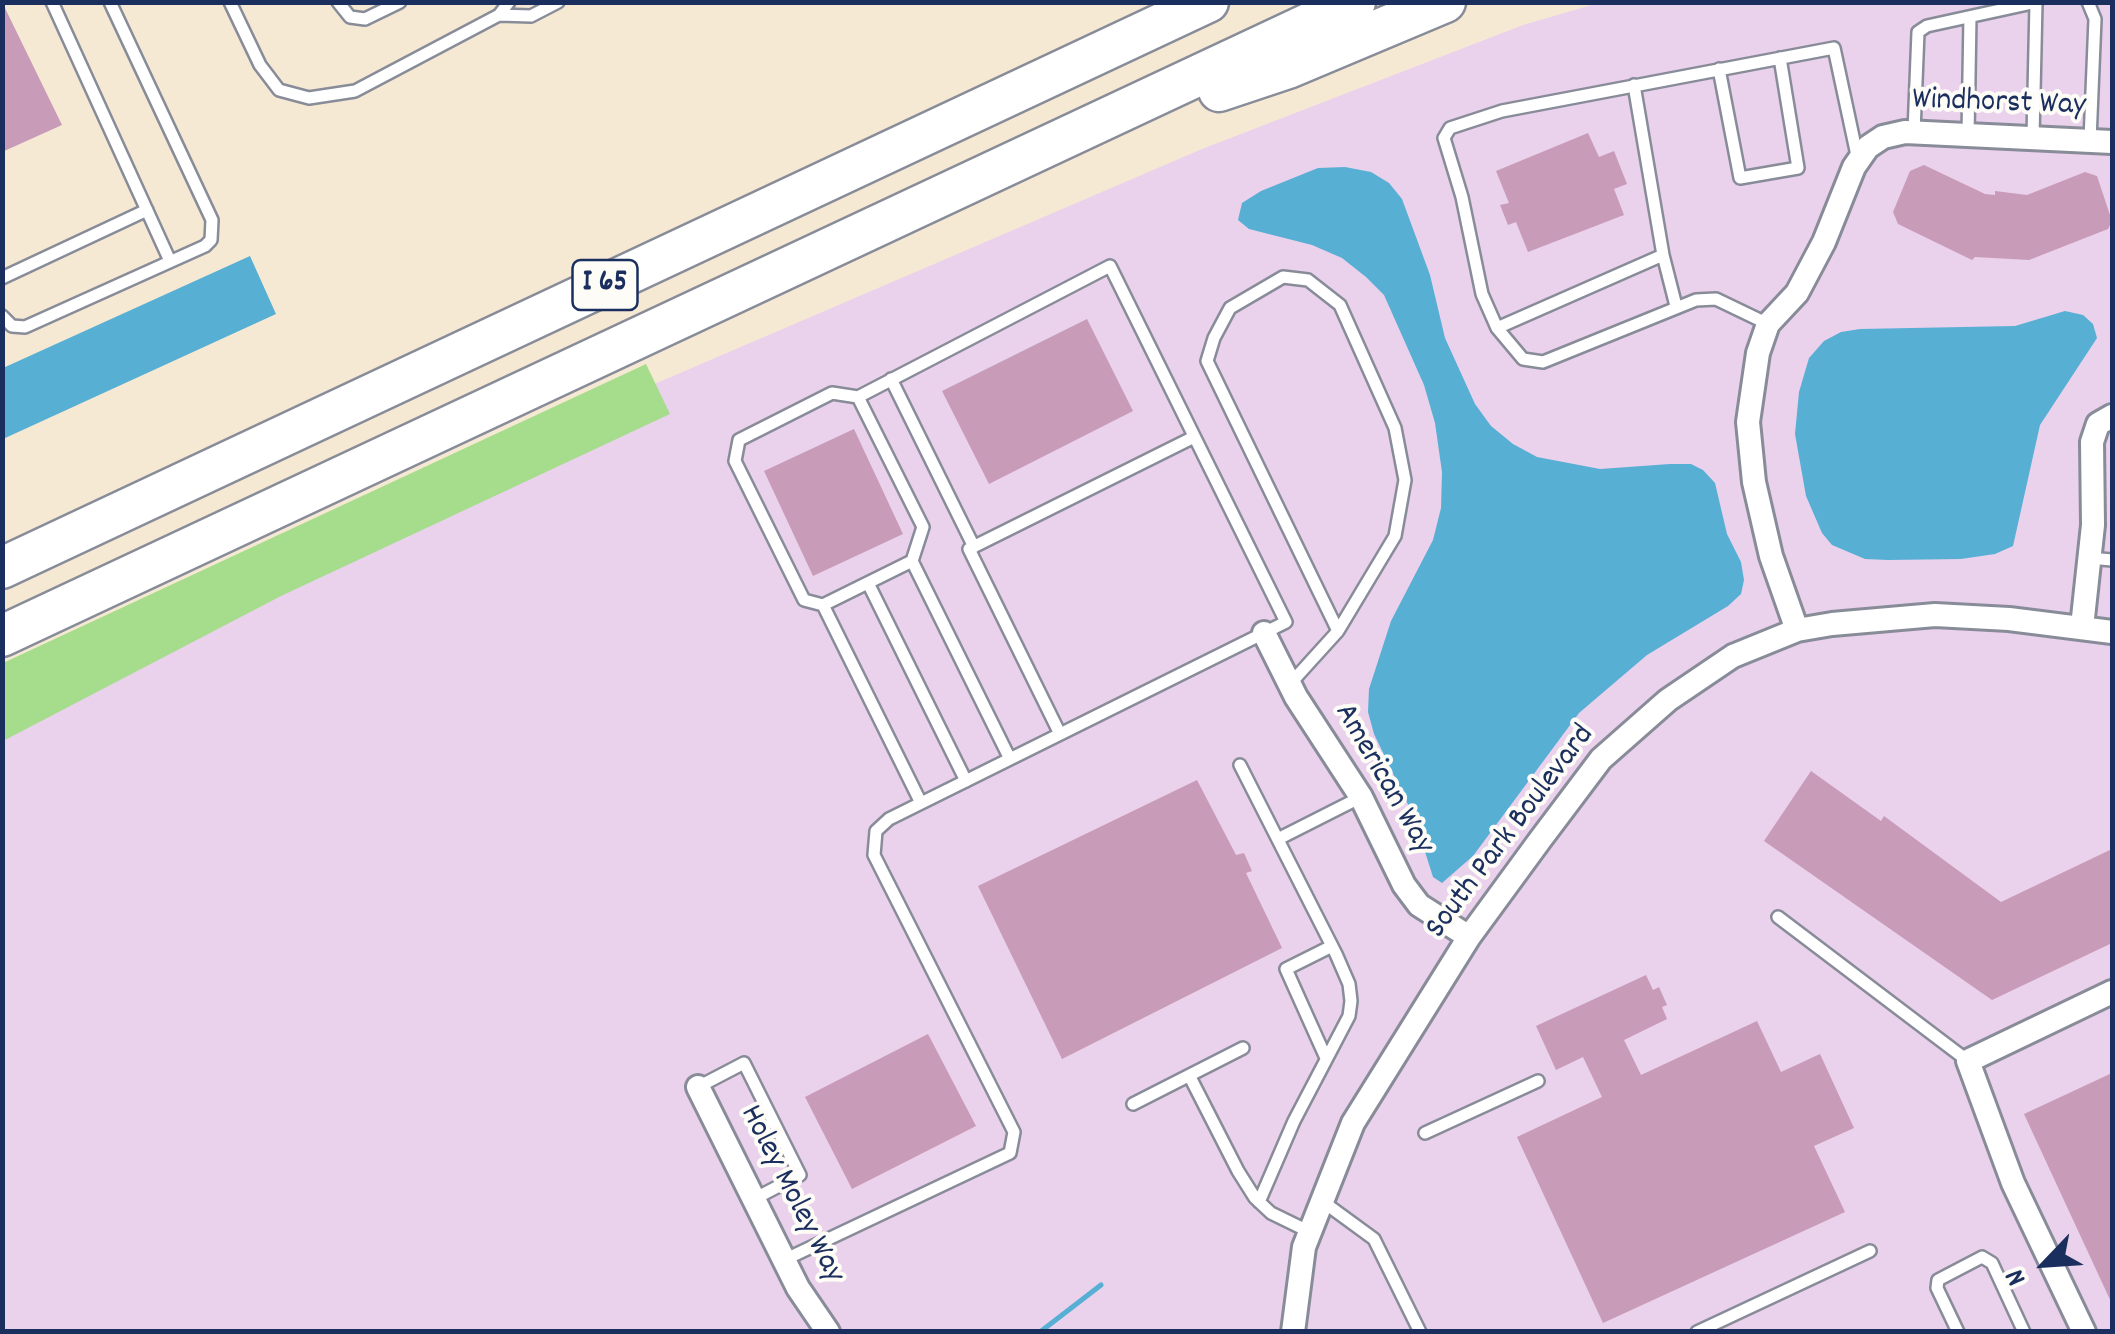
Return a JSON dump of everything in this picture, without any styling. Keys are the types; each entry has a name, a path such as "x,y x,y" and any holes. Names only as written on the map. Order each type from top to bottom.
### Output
{"highway":[{"path":"1104,52 1188,2"},
{"name":"I 65","path":"2,568 1208,2"},
{"name":"I 65","path":"2,636 1054,146 1354,2"},
{"path":"1054,146 1288,68 1445,2"}],"street":[{"name":"Windhorst Way","path":"1858,161 1868,147 1883,137 1914,132 2102,141"},
{"path":"1797,630 1771,556 1754,482 1748,422 1758,353 1768,324 1797,294 1858,161"},
{"path":"2082,627 2101,559 2093,526 2092,442 2098,424 2112,416"},
{"name":"South Park Boulevard","path":"1293,1332 1304,1247 1353,1124 1469,937 1601,759 1668,700 1733,656 1797,630 1878,618 1936,615 2112,632"},
{"name":"American Way","path":"1264,632 1290,684 1361,797 1418,905 1469,937"},
{"path":"2084,1332 2013,1183 1968,1061 2112,992"},
{"name":"Holey Moley Way","path":"698,1087 798,1288 828,1332"}],"lane":[{"path":"52,2 170,262"},
{"path":"2,316 12,326 25,328 212,240 212,220 110,2"},
{"path":"230,2 260,65 280,90 309,98 354,91 499,15 509,2"},
{"path":"338,2 350,17 365,19 400,2"},
{"path":"499,15 531,16 558,2"},
{"path":"2088,2 2095,18 2102,141"},
{"path":"1914,132 1918,32 1927,26 2037,3 2033,138"},
{"path":"1968,135 1970,17"},
{"path":"1768,324 1716,300 1676,306 1543,362 1523,359 1496,328 1482,294 1462,196 1444,138 1450,128 1502,111 1834,48 1858,161"},
{"path":"1719,69 1740,178 1798,168 1780,58"},
{"path":"1634,85 1663,255 1676,306"},
{"path":"2,278 147,210"},
{"path":"1496,328 1663,255"},
{"path":"784,1260 1010,1153 1014,1132 874,856 876,832 888,819 1286,622 1110,266 858,397 832,393 739,440 735,462 804,600 823,605 912,561"},
{"path":"1290,684 1338,632 1395,536 1405,480 1395,428 1340,304 1308,280 1283,276 1230,308 1207,360 1338,632"},
{"path":"892,379 974,546"},
{"path":"858,397 922,527 912,561 1010,759"},
{"path":"1060,734 969,549 1194,437"},
{"path":"868,582 966,781"},
{"path":"823,605 921,803"},
{"path":"1240,765 1332,946 1351,1000 1348,1016 1294,1121 1260,1202"},
{"path":"1278,839 1361,797"},
{"path":"1778,917 1968,1061"},
{"path":"1326,1058 1286,969 1332,946"},
{"path":"1133,1104 1243,1048"},
{"path":"698,1087 744,1063 800,1175 754,1199"},
{"path":"1190,1076 1238,1171 1260,1202 1272,1213 1310,1232"},
{"path":"1425,1133 1538,1081"},
{"path":"1322,1201 1374,1239 1420,1332"},
{"path":"1697,1332 1870,1250"},
{"path":"1958,1332 1937,1288 1938,1280 1982,1256 1992,1264 2024,1332"}],"shaded area":[{"path":"1602,2 2112,3 2112,1331 3,1332 3,688 475,461 1202,149 1523,25"}],"green space":[{"path":"646,364 670,414 281,596 3,741 3,663"}],"water":[{"path":"1345,167 1371,172 1389,183 1402,199 1430,275 1445,338 1475,404 1491,426 1537,457 1600,469 1691,464 1703,470 1715,483 1727,534 1741,562 1744,580 1741,594 1728,606 1647,655 1579,713 1473,856 1442,883 1433,877 1414,817 1374,734 1368,712 1369,689 1391,621 1433,540 1441,508 1442,472 1435,423 1424,385 1384,295 1366,277 1342,258 1312,245 1249,229 1238,220 1242,203 1261,191 1318,168"},
{"path":"250,256 276,314 3,439 3,368"},
{"path":"2065,311 2083,315 2093,324 2097,338 2040,425 2013,546 1995,554 1961,559 1888,560 1865,559 1832,545 1822,533 1806,496 1795,434 1799,392 1809,358 1824,341 1841,332 1860,329 2015,326"}],"building":[{"path":"2,2 62,125 2,152"},
{"path":"1588,133 1599,157 1614,151 1627,184 1614,189 1624,215 1528,252 1516,222 1508,225 1500,205 1509,203 1496,171"},
{"path":"1924,165 1995,195 1995,191 2027,195 2085,172 2097,176 2112,221 2108,229 2029,260 1972,260 1898,224 1893,212 1910,171"},
{"path":"1087,319 1133,411 989,484 942,391"},
{"path":"854,429 903,534 813,576 764,471"},
{"path":"1811,771 1881,821 1884,816 2001,902 2112,849 2112,943 1992,1000 1764,841"},
{"path":"1197,780 1236,855 1244,853 1252,871 1246,873 1282,948 1062,1059 978,886"},
{"path":"1646,975 1653,990 1659,987 1667,1005 1662,1007 1667,1019 1624,1040 1641,1075 1757,1021 1781,1072 1820,1054 1854,1128 1814,1146 1845,1212 1603,1323 1517,1137 1602,1097 1583,1057 1556,1070 1536,1026"},
{"path":"928,1034 976,1126 852,1189 805,1097"},
{"path":"2112,1073 2112,1304 2024,1114"}],"waterway":[{"path":"1040,1332 1101,1285"}]}
